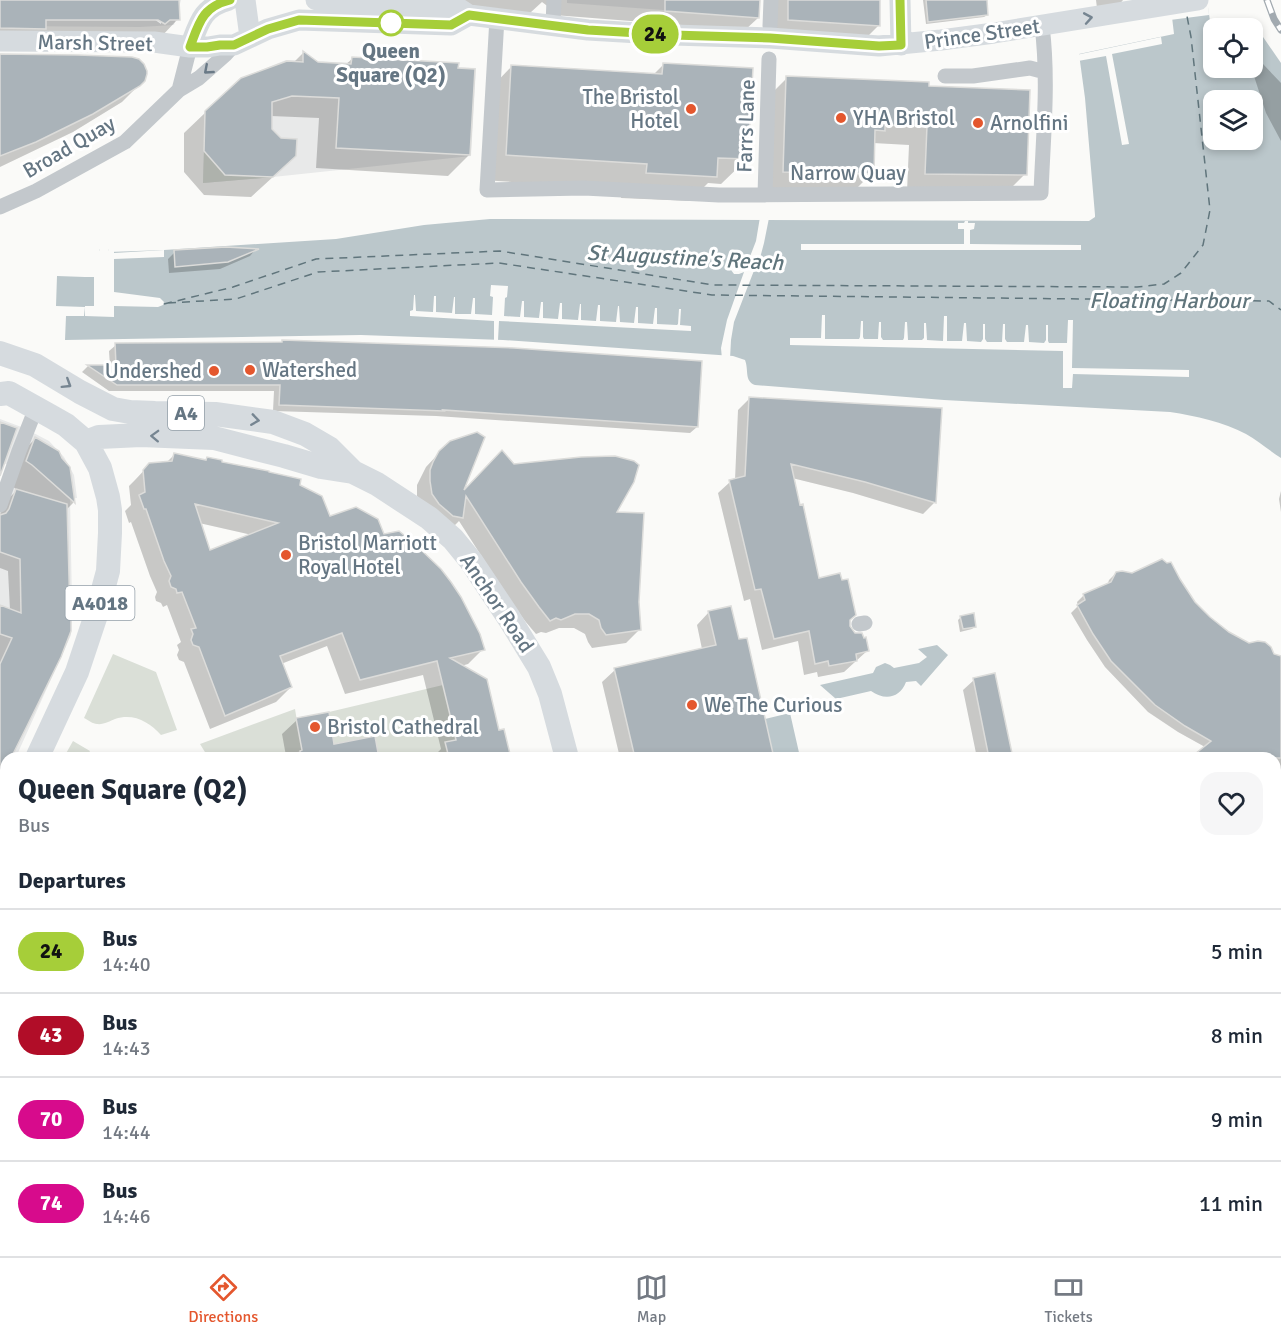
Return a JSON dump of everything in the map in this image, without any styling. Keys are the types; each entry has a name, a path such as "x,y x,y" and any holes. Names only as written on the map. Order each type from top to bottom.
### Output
{"main road":[{"name":"A4","path":"0,352 35,365 113,409 130,412 215,414 273,422 305,435 328,448 353,472"},
{"name":"A4018","path":"3,388 66,425 86,442 100,468 108,497 110,526 108,571 78,672 40,752"},
{"name":"A4","path":"86,442 99,437 141,435 213,438 321,467 353,472"},
{"name":"Anchor Road","path":"353,472 377,484 429,518 453,539 471,561 539,667 550,694 565,752"}],"street":[{"path":"190,47 206,12 215,5 230,0"},
{"path":"242,41 245,0"},
{"name":"Prince Street","path":"315,0 455,6 469,15 598,31 770,38 879,46 1042,26 1198,0"},
{"path":"553,25 554,0"},
{"path":"770,26 771,0"},
{"path":"900,0 901,45"},
{"name":"Prince Street","path":"190,47 207,47 242,41 268,29 299,20 451,25 469,15"},
{"name":"Narrow Quay","path":"497,18 487,189 584,188 719,195 1041,193 1045,72 1042,26"},
{"name":"Marsh Street","path":"0,41 154,42 190,47"},
{"name":"Broad Quay","path":"0,207 36,191 125,142 178,90 199,78 242,41"},
{"name":"Broad Quay","path":"178,90 190,47"},
{"name":"Farrs Lane","path":"765,195 769,59"},
{"path":"945,76 974,76 1030,68 1045,72"},
{"path":"0,505 36,408"}],"shaded area":[{"path":"0,0 181,0 174,25 140,27 0,26"},
{"path":"567,0 759,0 759,17 567,3"},
{"path":"286,60 476,68 471,156 203,183 205,110 241,78"},
{"path":"204,151 225,175 273,177 203,183"},
{"path":"0,419 49,441 64,457 74,475 77,498 70,499 71,635 18,752 0,752 0,519 7,486 14,467 0,462"},
{"path":"113,654 156,672 177,730 161,735 151,726 135,718 122,717 99,724 84,718"},
{"path":"443,685 456,740 446,742 448,752 378,752 375,736 334,744 329,712"},
{"path":"295,709 302,751 205,752 200,744"},
{"path":"73,741 90,751 90,752 67,752"}],"water":[{"name":"Floating Harbour","path":"1170,0 1207,0 1210,18 1203,18 1203,78 1263,78 1263,37 1281,63 1281,458 1250,437 1228,426 1170,412 944,400 755,385 749,381 745,360 733,356 503,340 361,335 65,340 66,316 84,316 85,307 56,306 57,276 85,277 85,251 99,251 100,249 108,249 109,252 164,250 336,239 424,225 490,219 1089,221 1095,215 1079,54 1174,34"},
{"path":"937,645 948,655 921,686 916,681 906,682 896,695 887,697 871,691 836,699 820,685 873,673 876,667 885,663 894,668 919,663 927,657 918,649"},
{"path":"790,713 799,752 773,752 765,719"}],"pier":[{"path":"1167,0 1208,0 1209,15 1170,20"},
{"path":"1161,37 1162,44 1112,54 1129,144 1122,145 1106,56 1078,61 1076,55"},
{"path":"760,217 769,218 760,258 771,260 771,269 767,272 755,268 734,322 730,359 722,359 721,348 727,320 744,272 734,274 731,265 734,261 739,260 746,267 756,241"},
{"path":"965,221 975,223 974,229 970,230 970,244 1081,245 1081,250 801,250 801,244 964,244 964,229 958,229 958,223"},
{"path":"108,249 114,253 164,250 164,257 114,259 114,292 160,298 164,302 163,305 158,307 114,306 114,317 85,316 85,306 94,306 94,277 85,277 85,251 99,251"},
{"path":"491,285 508,286 504,316 520,317 522,301 524,301 524,317 539,318 541,302 543,302 543,318 558,319 560,303 562,303 562,319 578,320 581,304 581,320 596,321 598,305 600,305 600,321 616,322 619,306 620,322 634,323 636,307 638,307 638,323 653,324 655,308 657,308 657,324 677,325 679,309 681,309 680,325 691,326 691,331 499,321 498,340 494,340 494,321 410,316 410,311 413,310 414,295 416,311 433,312 434,296 436,296 436,312 452,313 455,297 455,314 471,314 473,298 475,298 475,314 492,315"},
{"path":"822,315 825,315 825,339 859,339 861,321 863,321 864,339 878,339 879,322 881,322 883,340 903,340 905,322 907,322 908,340 922,340 924,323 926,323 927,340 943,341 944,316 947,316 947,341 962,341 964,323 966,323 967,341 981,342 983,324 985,324 987,342 1002,342 1003,324 1005,324 1007,342 1024,342 1026,325 1028,325 1029,342 1044,343 1046,325 1048,325 1049,343 1067,343 1068,320 1073,320 1072,368 1189,370 1189,377 1073,374 1072,388 1063,388 1063,351 790,345 790,338 821,338"}],"building":[{"path":"0,0 179,0 180,20 170,20 165,24 158,20 46,20 46,29 0,28"},
{"path":"665,0 760,0 759,18 665,11"},
{"path":"788,0 880,0 880,26 788,20"},
{"path":"926,0 987,0 988,15 928,22"},
{"path":"303,51 318,62 351,64 352,57 459,63 458,68 475,69 470,155 336,148 339,98 292,96 272,102 272,129 281,138 297,139 296,156 273,177 225,175 204,151 205,111 241,78 287,61 303,62"},
{"path":"0,54 132,57 144,64 147,74 140,86 93,114 36,142 0,156"},
{"path":"663,63 753,68 748,159 718,158 717,177 646,173 647,164 506,155 511,65 662,74"},
{"path":"786,76 929,82 929,86 1030,90 1027,175 925,174 927,126 885,125 885,131 875,130 874,174 783,172"},
{"path":"226,247 259,249 228,262 175,267 174,250"},
{"path":"282,340 514,348 702,361 698,427 443,410 279,405 280,385 117,385 87,365 116,365 115,343 282,342"},
{"path":"749,397 942,408 936,503 865,482 791,464 800,505 803,504 819,578 840,573 842,580 848,579 856,615 850,620 850,626 855,633 862,633 864,638 866,637 869,651 856,654 857,661 829,666 828,661 815,664 809,631 774,639 761,589 755,590 729,480 745,476"},
{"path":"0,422 17,428 0,476"},
{"path":"477,432 485,437 464,490 502,450 514,464 615,456 634,461 639,465 634,482 617,512 644,513 639,602 641,630 606,635 599,620 589,614 575,614 561,620 556,618 550,621 521,582 466,496 463,518 453,516 439,504 432,494 430,481 433,462 439,451 450,441"},
{"path":"35,437 59,451 70,467 75,503 26,461"},
{"path":"174,453 206,460 207,457 222,460 222,462 301,479 300,485 322,496 330,516 356,507 378,519 384,534 399,531 441,569 461,597 480,634 485,650 450,658 487,679 499,730 504,729 510,752 448,752 445,742 456,740 437,661 360,680 342,633 280,656 292,687 225,716 199,647 193,645 191,640 193,634 191,629 196,628 182,592 177,593 176,589 171,587 169,581 171,576 139,495 145,492 143,470 149,463 172,461","holes":["195,504 278,523 210,550"]},
{"path":"16,489 67,504 71,631 61,657 14,752 0,752 0,664 12,638 0,634 0,605 21,613 20,559 0,552 0,515 9,509"},
{"path":"1162,559 1167,563 1171,562 1195,602 1210,617 1229,632 1249,643 1265,642 1274,654 1281,656 1281,752 1197,752 1211,741 1155,705 1111,661 1077,605 1085,600 1083,594 1111,582 1116,572 1132,573"},
{"name":"We The Curious","path":"731,606 739,639 747,638 773,752 634,752 614,668 716,645 708,611"},
{"path":"974,613 976,627 963,629 960,616"},
{"path":"995,673 1012,752 988,752 973,678"},
{"name":"Bristol Cathedral","path":"329,712 334,744 375,736 378,752 300,752 302,750 296,718"}],"ferry route":[{"path":"164,304 233,287 316,259 500,251 713,285 1137,287 1164,284 1181,273 1203,245 1210,210 1191,37 1186,11"},
{"path":"168,303 236,299 318,272 499,263 712,295 1269,301 1281,310"}],"railway":[{"path":"1267,0 1281,30"}],"bus line":[{"name":"24","path":"230,0 215,5 206,12 190,47 234,45 268,29 299,20 451,25 469,15 588,30 770,38 879,46 901,45 900,0"}],"place":[{"name":"Queen Square (Q2)","path":"391,23"},
{"name":"The Bristol Hotel","path":"691,109"},
{"name":"YHA Bristol","path":"841,118"},
{"name":"Arnolfini","path":"978,123"},
{"name":"Watershed","path":"250,370"},
{"name":"Undershed","path":"214,371"},
{"name":"Bristol Marriott Royal Hotel","path":"286,555"},
{"name":"We The Curious","path":"692,705"},
{"name":"Bristol Cathedral","path":"315,727"}],"water label":[{"name":"St Augustine's Reach","path":"685,257"}]}
